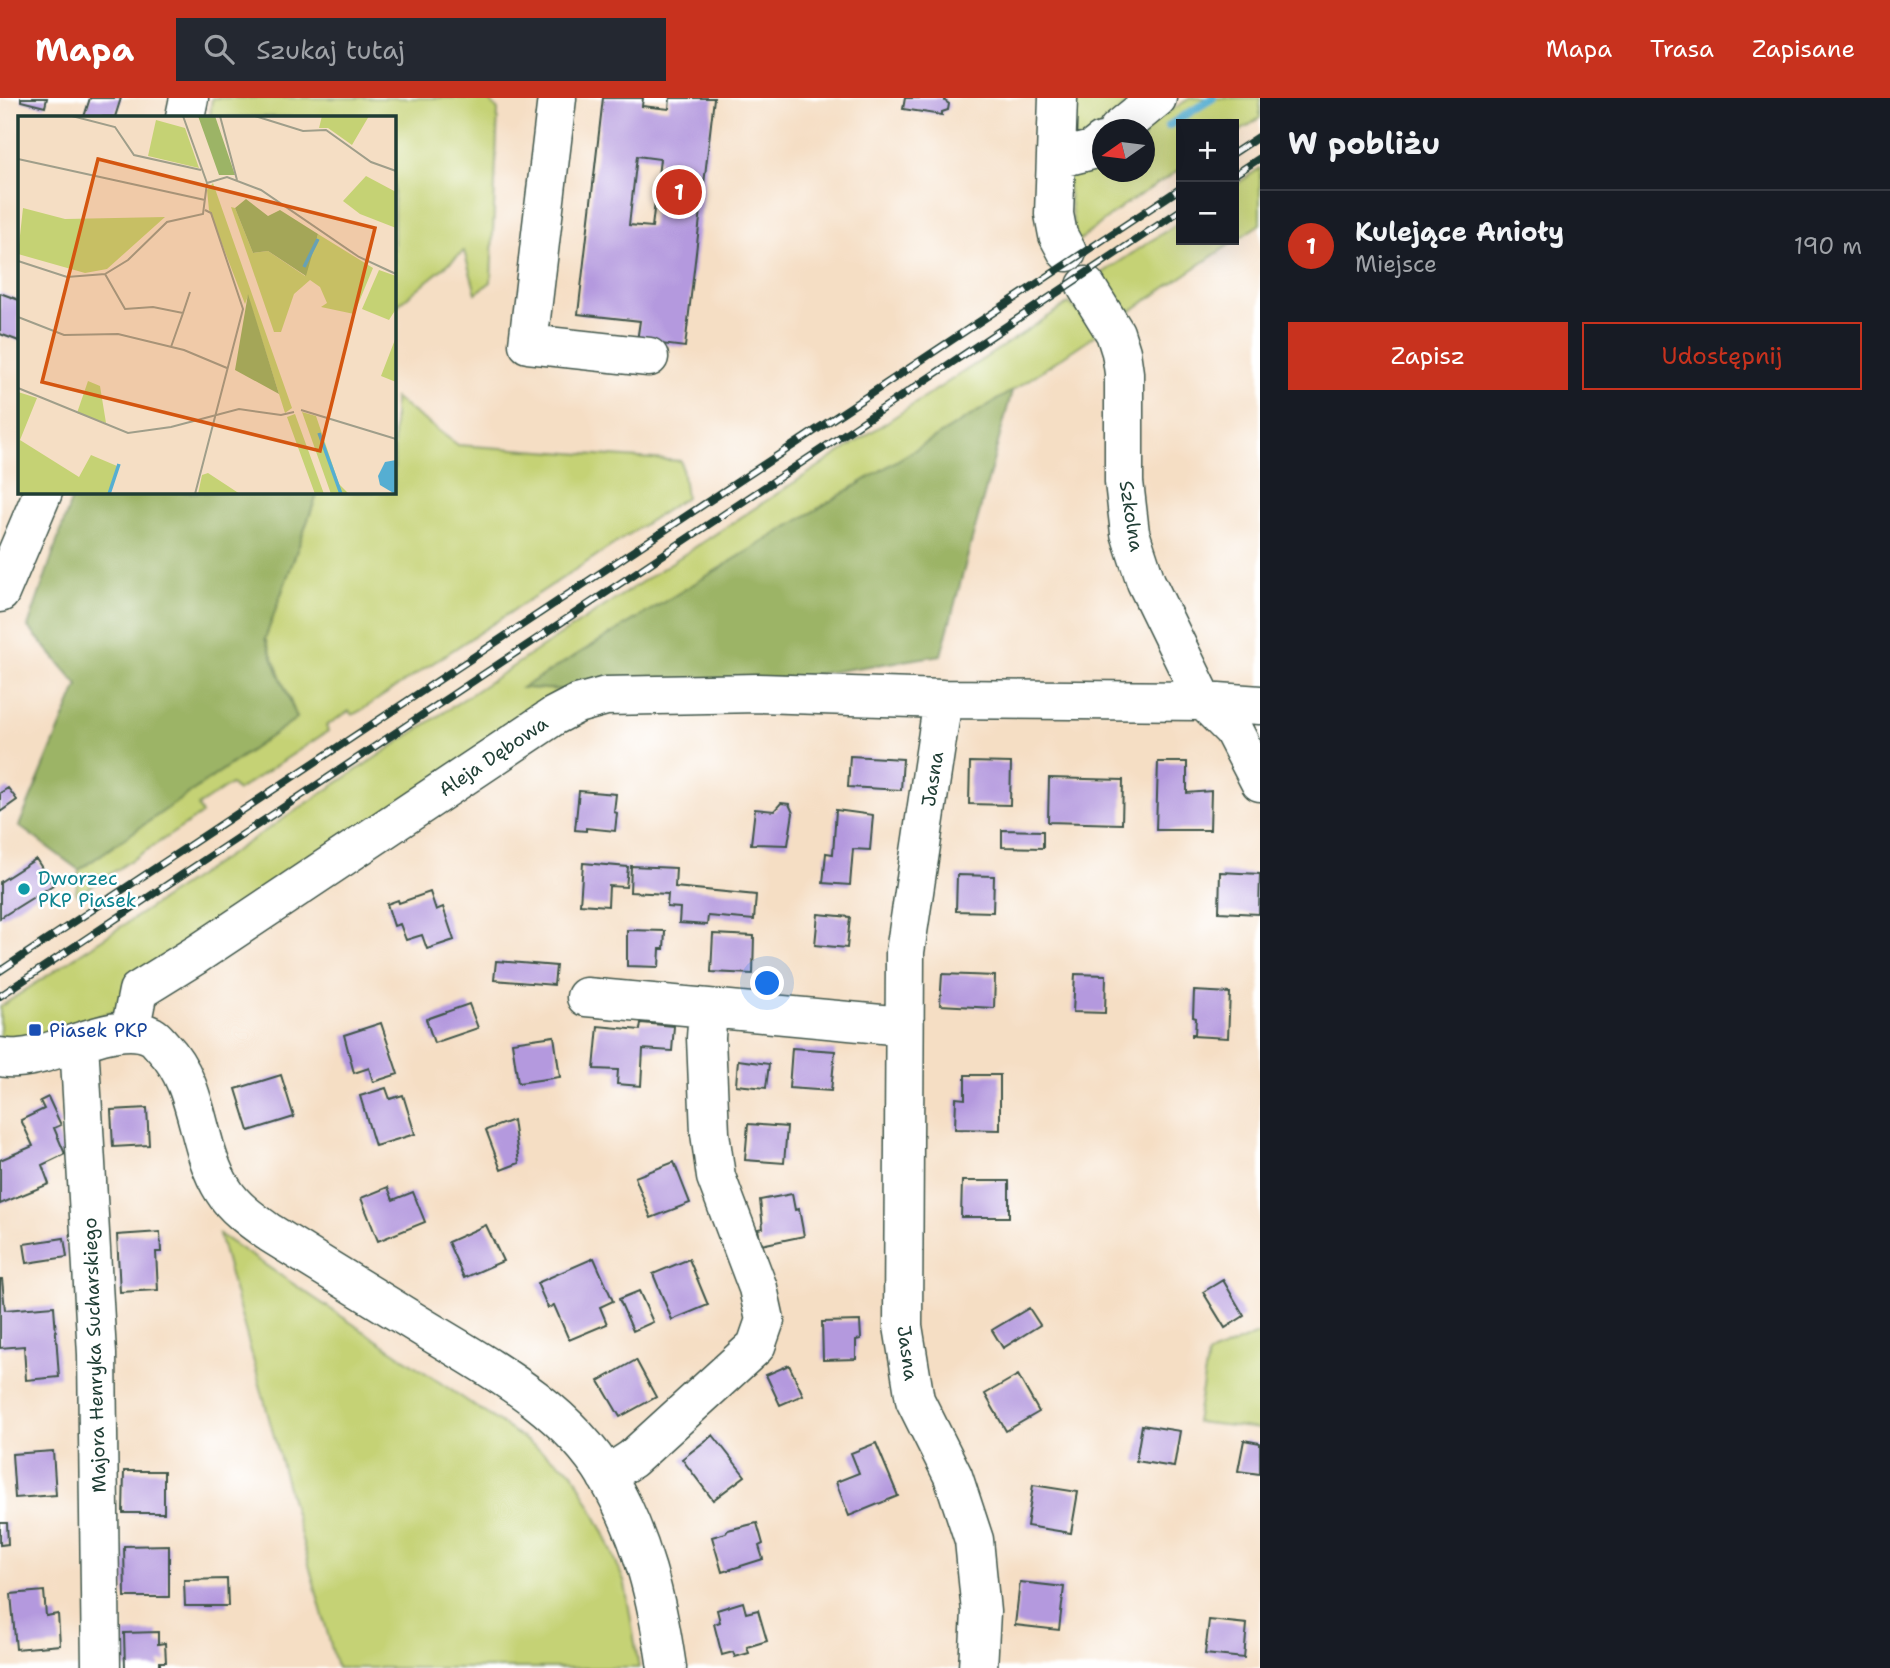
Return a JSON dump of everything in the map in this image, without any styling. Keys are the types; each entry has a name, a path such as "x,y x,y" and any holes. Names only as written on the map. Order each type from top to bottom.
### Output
{"street":[{"path":"185,116 189,98"},
{"path":"557,98 528,344 649,357"},
{"path":"1058,98 1054,214 1058,235 1067,252"},
{"path":"1131,119 1157,98"},
{"path":"1056,159 1092,150"},
{"name":"Szkolna","path":"1086,286 1115,333 1121,352 1125,398 1124,482 1130,533 1146,582 1204,701 1247,718 1260,782"},
{"path":"0,593 42,494"},
{"name":"Aleja Dębowa","path":"130,1031 138,991 554,716 577,704 606,696 759,692 943,699 1204,701"},
{"name":"Jasna","path":"943,699 905,952 903,1326 915,1400 953,1476 974,1540 981,1612 978,1668"},
{"path":"586,997 903,1026"},
{"path":"606,1476 632,1459 756,1346 765,1320 758,1288 716,1177 710,1133 706,1038 708,1008"},
{"path":"0,1057 32,1056 130,1031 152,1036 173,1057 189,1090 210,1161 223,1190 244,1215 498,1373 543,1406 578,1439 606,1476 628,1519 659,1610 667,1668"},
{"name":"Majora Henryka Sucharskiego","path":"79,1042 97,1354 101,1668"}],"green space":[{"path":"212,98 487,98 498,110 491,282 476,293 464,251 396,306 396,116 210,116"},
{"path":"1071,98 1135,98 1111,119 1092,119 1092,136 1074,141"},
{"path":"1190,98 1260,98 1260,118 1239,132 1239,119 1176,119 1176,172 1124,205 1076,243 1066,173 1092,161 1092,182 1155,182 1155,121"},
{"path":"1260,168 1260,224 1239,238 1239,183"},
{"path":"1176,224 1176,245 1229,245 1122,317 1098,276"},
{"path":"1069,303 1101,331 1012,391 523,688 580,691 124,1008 20,1042 0,1037 0,1007 530,655"},
{"path":"1012,391 941,655 758,683 600,691 522,688"},
{"path":"396,399 458,445 681,461 686,497 360,711 352,715 349,711 326,726 328,731 237,791 231,784 198,806 202,814 78,895 76,892 79,870 297,718 265,639 317,494 396,494"},
{"path":"73,494 317,494 265,639 297,718 79,870 19,826 78,685 28,627"},
{"path":"219,1234 573,1472 606,1537 625,1584 639,1668 337,1668"},
{"path":"1260,1333 1260,1429 1196,1422 1208,1355"}],"building":[{"path":"21,98 47,98 45,107 21,101"},
{"path":"90,98 121,98 115,116 84,116"},
{"path":"603,98 643,98 642,106 669,109 670,98 714,98 685,347 637,341 640,321 578,314","holes":["637,156 660,159 652,227 629,225"]},
{"path":"905,98 945,98 949,104 948,110 942,112 942,115 903,109"},
{"path":"0,293 18,300 18,341 0,334"},
{"path":"850,756 903,759 901,790 848,787"},
{"path":"970,762 1011,763 1010,805 969,804"},
{"path":"1158,762 1187,762 1187,793 1211,791 1210,830 1156,830"},
{"path":"1049,778 1123,780 1122,824 1048,822"},
{"path":"8,788 17,800 0,812 0,793"},
{"path":"579,791 616,794 615,831 586,828 586,831 575,830"},
{"path":"781,803 789,804 793,813 788,845 751,844 755,809 774,811"},
{"path":"836,810 873,815 870,850 853,849 850,885 823,883 826,853 833,854"},
{"path":"1002,830 1043,831 1043,848 1002,847"},
{"name":"Dworzec PKP Piasek","path":"36,859 53,885 0,918 0,882"},
{"path":"583,863 628,867 626,887 609,886 608,906 580,904"},
{"path":"631,866 676,868 675,887 756,895 754,920 708,916 707,925 679,923 680,908 667,907 668,894 630,892"},
{"path":"1220,872 1260,874 1259,914 1219,912"},
{"path":"957,875 994,876 993,912 956,911"},
{"path":"430,892 436,910 443,907 454,940 427,949 422,935 406,940 400,924 394,926 387,904 398,900 399,903"},
{"path":"818,914 850,917 847,948 815,945"},
{"path":"627,930 665,931 659,967 627,966"},
{"path":"713,934 754,936 753,974 711,972"},
{"path":"496,961 556,966 554,985 494,980"},
{"path":"942,974 995,976 994,1008 940,1005"},
{"path":"1075,974 1106,975 1105,1013 1073,1012"},
{"path":"1194,991 1230,993 1228,1038 1192,1036 1195,1034 1196,1018 1193,1017"},
{"path":"469,1004 478,1028 434,1043 426,1019"},
{"path":"381,1023 398,1074 373,1082 369,1068 354,1073 344,1035"},
{"path":"641,1023 674,1026 672,1051 643,1049 641,1086 617,1084 618,1070 594,1069 598,1026 640,1030"},
{"path":"554,1036 560,1077 518,1083 512,1042"},
{"path":"792,1048 835,1051 831,1091 789,1088"},
{"path":"738,1060 769,1064 766,1088 736,1085"},
{"path":"281,1075 294,1117 249,1131 236,1089"},
{"path":"965,1075 1000,1075 1000,1130 955,1129 956,1098 965,1099"},
{"path":"386,1088 390,1099 403,1095 415,1134 375,1146 360,1096"},
{"path":"48,1097 61,1125 54,1128 65,1154 42,1165 49,1184 0,1204 0,1160 33,1146 21,1120 44,1109 40,1101"},
{"path":"147,1108 149,1145 113,1147 111,1110"},
{"path":"513,1120 519,1163 501,1170 486,1130"},
{"path":"748,1124 787,1127 784,1163 745,1160"},
{"path":"674,1162 690,1203 651,1218 635,1177"},
{"path":"962,1181 1009,1181 1009,1217 961,1217"},
{"path":"388,1187 393,1200 413,1192 425,1222 378,1241 361,1198"},
{"path":"792,1194 795,1210 799,1209 804,1236 761,1245 758,1229 763,1228 760,1200"},
{"path":"486,1225 503,1261 464,1278 448,1242"},
{"path":"160,1232 161,1252 156,1252 158,1290 120,1292 117,1235"},
{"path":"64,1238 67,1257 27,1263 24,1244"},
{"path":"594,1258 613,1301 600,1307 607,1324 569,1340 554,1305 548,1308 537,1283"},
{"path":"689,1259 708,1305 672,1320 653,1274"},
{"path":"0,1279 5,1310 54,1306 59,1377 26,1380 24,1346 0,1348"},
{"path":"1223,1280 1244,1316 1225,1328 1203,1292"},
{"path":"639,1291 653,1322 633,1331 619,1299"},
{"path":"1029,1308 1040,1325 1003,1348 992,1330"},
{"path":"860,1321 861,1339 856,1340 856,1359 823,1360 822,1322"},
{"path":"636,1360 656,1397 620,1417 599,1381"},
{"path":"789,1365 803,1395 780,1405 766,1375"},
{"path":"1018,1375 1039,1412 1006,1431 985,1394"},
{"path":"1142,1425 1180,1431 1174,1467 1136,1461"},
{"path":"713,1435 745,1476 713,1500 682,1459"},
{"path":"1244,1440 1260,1443 1260,1474 1238,1471"},
{"path":"876,1443 898,1496 849,1516 836,1482 859,1473 851,1453"},
{"path":"53,1451 56,1495 15,1498 12,1454"},
{"path":"124,1471 164,1471 164,1513 123,1513"},
{"path":"1033,1485 1078,1492 1071,1533 1027,1526"},
{"path":"0,1523 7,1523 8,1544 0,1545"},
{"path":"757,1523 763,1544 759,1546 763,1559 722,1572 712,1537"},
{"path":"169,1545 169,1597 125,1597 124,1546"},
{"path":"227,1579 228,1606 185,1606 184,1580"},
{"path":"1020,1582 1064,1587 1059,1630 1015,1625"},
{"path":"44,1591 46,1616 58,1614 60,1645 16,1649 11,1594"},
{"path":"743,1602 746,1613 758,1610 767,1641 747,1647 749,1653 735,1657 733,1652 722,1655 714,1624 720,1622 717,1610"},
{"path":"1209,1620 1247,1624 1244,1658 1205,1654"},
{"path":"158,1632 158,1644 165,1643 166,1662 160,1662 160,1668 125,1668 124,1633"}],"waterway":[{"path":"1168,126 1213,98"}],"railway":[{"path":"1239,150 1260,136"},
{"path":"1239,172 1260,158"},
{"path":"0,971 1176,191"},
{"path":"0,996 1176,213"}],"place":[{"name":"Kulejące Anioły","path":"679,192"},
{"name":"Dworzec PKP Piasek","path":"24,889"},
{"name":"Piasek PKP","path":"35,1030"}]}
